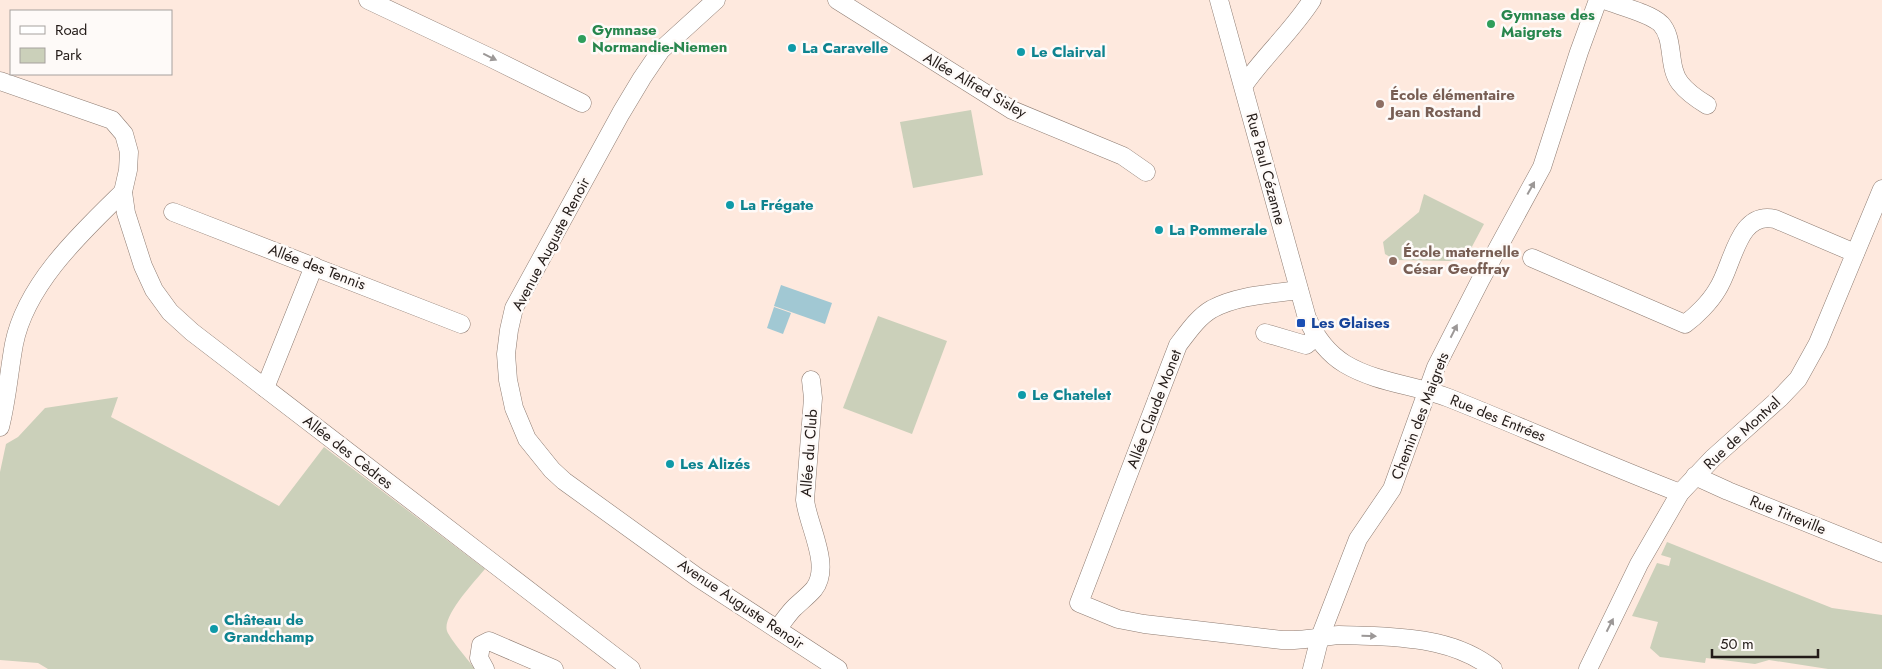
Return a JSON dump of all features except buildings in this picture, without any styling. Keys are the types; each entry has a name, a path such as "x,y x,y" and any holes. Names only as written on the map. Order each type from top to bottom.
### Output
{"street":[{"path":"368,0 458,42 582,104"},
{"name":"Avenue Auguste Renoir","path":"716,0 661,50 621,113 514,308 506,354 508,380 514,408 526,439 552,470 564,481 698,576 838,669"},
{"name":"Allée Alfred Sisley","path":"837,0 1012,110 1122,156 1146,172"},
{"name":"Rue Paul Cézanne","path":"1219,0 1307,318 1316,337"},
{"path":"1244,85 1258,65 1304,13 1312,0"},
{"name":"Chemin des Maigrets","path":"1320,638 1358,539 1392,489 1436,367 1480,279 1542,167 1598,0"},
{"path":"1604,0 1652,18 1661,24 1666,32 1679,82 1690,94 1707,105"},
{"path":"0,81 112,120 124,134 129,152 128,170 122,192 63,252 37,289 21,322 14,343 1,417"},
{"name":"Rue de Montval","path":"1588,669 1639,564 1680,493 1695,476 1798,379 1818,344 1882,189"},
{"name":"Allée des Cèdres","path":"122,192 126,213 143,266 154,290 170,312 192,332 406,498 631,669"},
{"name":"Allée des Tennis","path":"173,212 461,324"},
{"path":"1532,258 1685,324 1718,289 1744,230 1757,218 1767,217 1775,219 1855,253"},
{"path":"265,388 314,266"},
{"name":"Allée Claude Monet","path":"1299,290 1237,300 1212,309 1193,325 1178,345 1079,603 1118,619 1144,624 1282,640 1298,641 1320,638"},
{"path":"1265,333 1306,345 1316,337"},
{"name":"Rue des Entrées","path":"1316,337 1329,352 1345,364 1367,374 1405,387 1446,397 1680,493"},
{"name":"Allée du Club","path":"777,629 792,610 814,589 819,580 821,570 820,556 806,513 805,500 813,398 811,380"},
{"name":"Rue Titreville","path":"1695,476 1882,553"},
{"path":"1312,669 1320,638 1340,635 1405,637 1433,642 1460,649 1481,659 1494,669"},
{"path":"484,669 479,658 481,645 490,640 554,669"}],"green space":[{"path":"971,110 983,175 913,188 900,122"},
{"path":"1424,194 1484,224 1466,258 1449,261 1395,260 1385,254 1383,242 1419,212"},
{"path":"878,316 947,341 912,434 843,408"},
{"path":"118,397 111,417 279,506 324,447 485,569 460,599 449,617 447,625 449,635 475,669 48,669 38,663 0,660 0,472 6,444 18,437 45,408"},
{"path":"1667,542 1832,608 1882,615 1882,669 1828,669 1769,660 1755,664 1706,658 1705,663 1660,657 1650,648 1658,622 1632,616 1657,563 1669,566 1671,558 1661,555"}],"water":[{"path":"781,285 832,303 825,324 774,306"},
{"path":"774,307 791,313 783,334 767,328"}],"place":[{"name":"Gymnase des Maigrets","path":"1491,24"},
{"name":"Gymnase Normandie-Niemen","path":"582,39"},
{"name":"La Caravelle","path":"792,48"},
{"name":"Le Clairval","path":"1021,52"},
{"name":"École élémentaire Jean Rostand","path":"1380,104"},
{"name":"La Frégate","path":"730,205"},
{"name":"La Pommerale","path":"1159,230"},
{"name":"École maternelle César Geoffray","path":"1393,261"},
{"name":"Les Glaises","path":"1301,323"},
{"name":"Le Chatelet","path":"1022,395"},
{"name":"Les Alizés","path":"670,464"},
{"name":"Château de Grandchamp","path":"214,629"}]}
